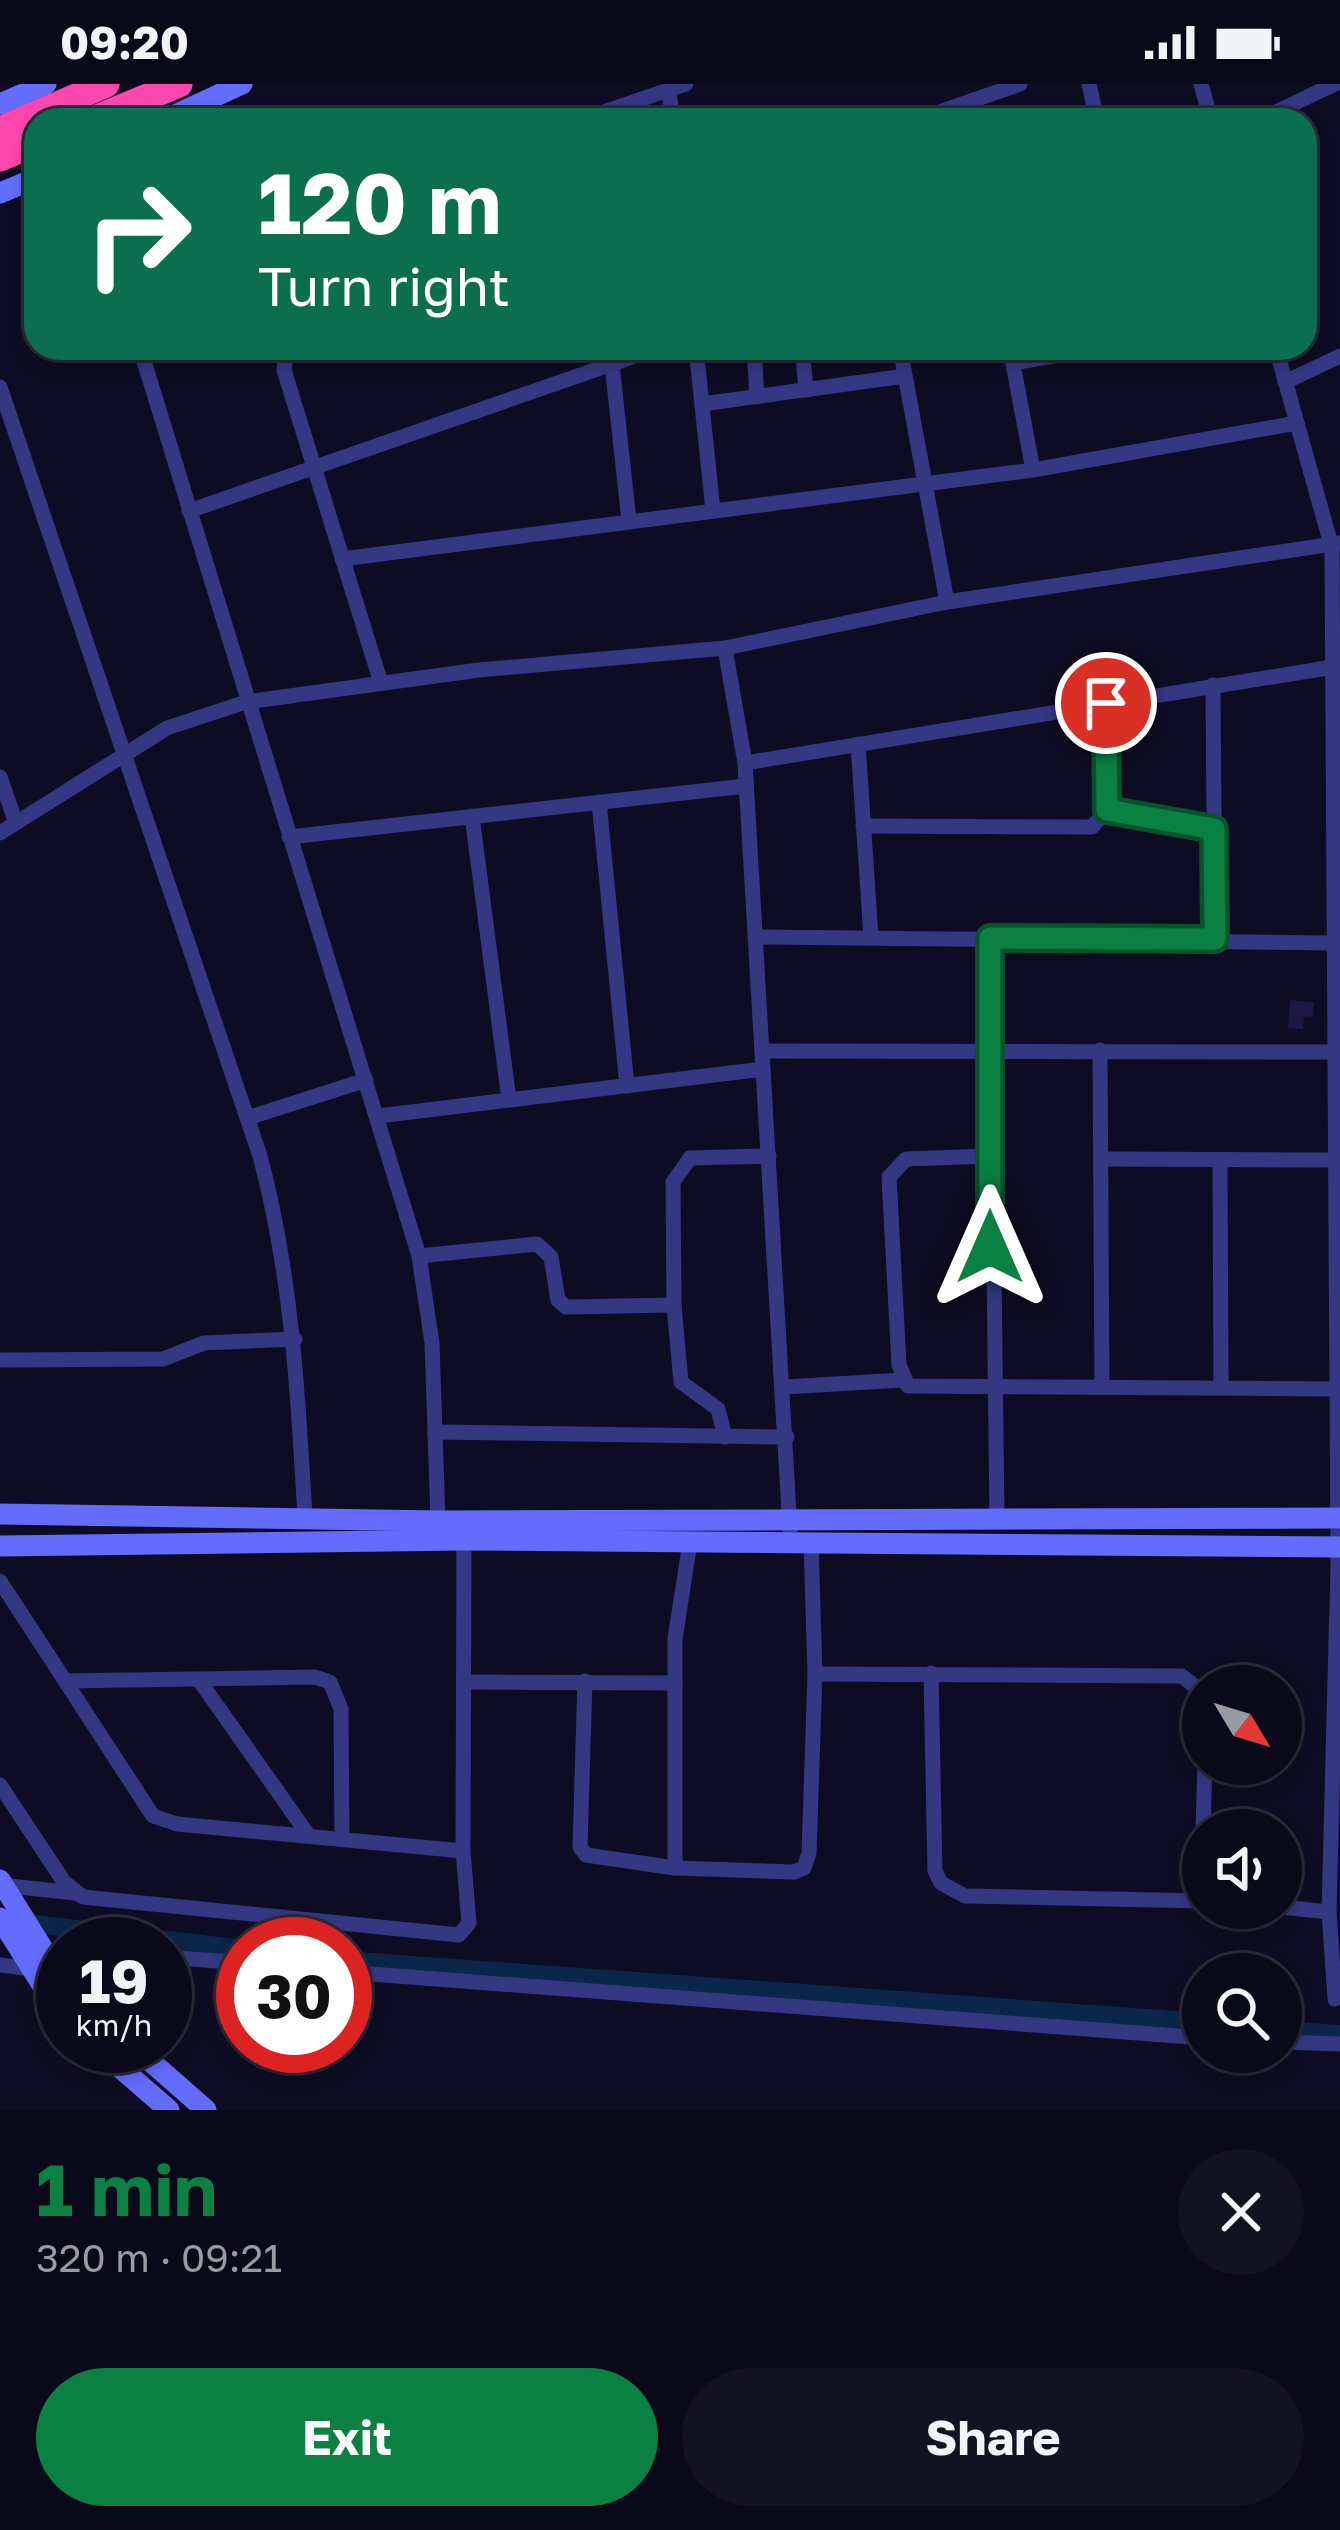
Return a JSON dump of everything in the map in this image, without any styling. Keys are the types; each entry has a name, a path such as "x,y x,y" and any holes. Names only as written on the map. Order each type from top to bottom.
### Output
{"highway":[{"path":"51,108 106,84"},
{"path":"120,108 179,84"}],"street":[{"path":"0,104 46,84"},
{"path":"190,108 242,84"},
{"path":"615,108 686,84"},
{"path":"973,108 1020,84"},
{"path":"1284,108 1335,84"},
{"path":"668,90 672,108"},
{"path":"1286,382 1340,356"},
{"path":"144,360 419,1256 432,1343 438,1521"},
{"path":"285,360 284,370 381,683"},
{"path":"189,511 313,464 624,360"},
{"path":"696,360 713,510"},
{"path":"755,360 757,397"},
{"path":"803,360 806,390"},
{"path":"902,360 947,602"},
{"path":"1013,360 1033,470"},
{"path":"1280,360 1336,545 1334,1389 1339,1546 1336,1807 1328,1912 1335,1999"},
{"path":"612,364 628,521"},
{"path":"701,404 905,376"},
{"path":"0,387 247,1118 281,1233 296,1339 305,1517"},
{"path":"343,560 1033,470 1297,423"},
{"path":"0,833 167,728 246,702 381,683 725,648 947,602 1336,545"},
{"path":"585,1682 580,1847 591,1858 675,1868 794,1872 804,1868 809,1853 815,1674 801,1543 790,1519 745,763 725,648"},
{"path":"745,763 1333,667"},
{"path":"1214,685 1215,939"},
{"path":"863,826 1091,826 1107,810 1106,703"},
{"path":"858,744 871,938"},
{"path":"0,777 16,823"},
{"path":"289,837 746,786"},
{"path":"599,802 627,1086"},
{"path":"1107,810 1214,829"},
{"path":"472,816 509,1100"},
{"path":"755,937 1333,943"},
{"path":"990,938 989,1156 997,1518"},
{"path":"1100,1050 1102,1385"},
{"path":"762,1051 1334,1052"},
{"path":"378,1116 763,1069"},
{"path":"247,1118 366,1080"},
{"path":"725,1437 718,1409 681,1382 674,1305 673,1182 689,1159 769,1156"},
{"path":"903,1381 890,1178 906,1159 989,1156"},
{"path":"1101,1159 1334,1160"},
{"path":"1220,1160 1221,1387"},
{"path":"419,1256 537,1244 551,1257 558,1300 566,1307 674,1305"},
{"path":"0,1360 163,1358 204,1342 296,1339"},
{"path":"784,1387 903,1381 916,1388 1334,1389"},
{"path":"435,1432 788,1437"},
{"path":"0,1514 438,1521 464,1530 690,1542 1339,1546"},
{"path":"0,1546 790,1519 1338,1518"},
{"path":"4,1887 451,1938 469,1923 463,1851 464,1530"},
{"path":"675,1868 675,1639 690,1542"},
{"path":"0,1581 153,1816 177,1824 463,1851"},
{"path":"931,1673 935,1871 941,1882 965,1896 1182,1900"},
{"path":"815,1674 1182,1676"},
{"path":"65,1681 315,1677 330,1682 340,1709 342,1839"},
{"path":"199,1680 309,1836"},
{"path":"464,1682 675,1683"},
{"path":"0,1785 75,1893"},
{"path":"4,1887 36,1935"},
{"path":"1302,1909 1328,1912"},
{"path":"0,1918 36,1960"},
{"path":"0,1965 36,1971"},
{"path":"372,1974 1182,2036"},
{"path":"1302,2043 1340,2044"},
{"path":"126,2073 169,2110"},
{"path":"164,2073 206,2110"}],"building":[{"path":"1290,1000 1314,1002 1313,1017 1304,1016 1303,1029 1288,1028"}],"waterway":[{"path":"17,1922 216,1946"},
{"path":"372,1962 1182,2020"},
{"path":"1302,2031 1340,2034"}],"route":[{"path":"990,1247 990,938 1215,939 1214,829 1107,810 1106,703"}]}
